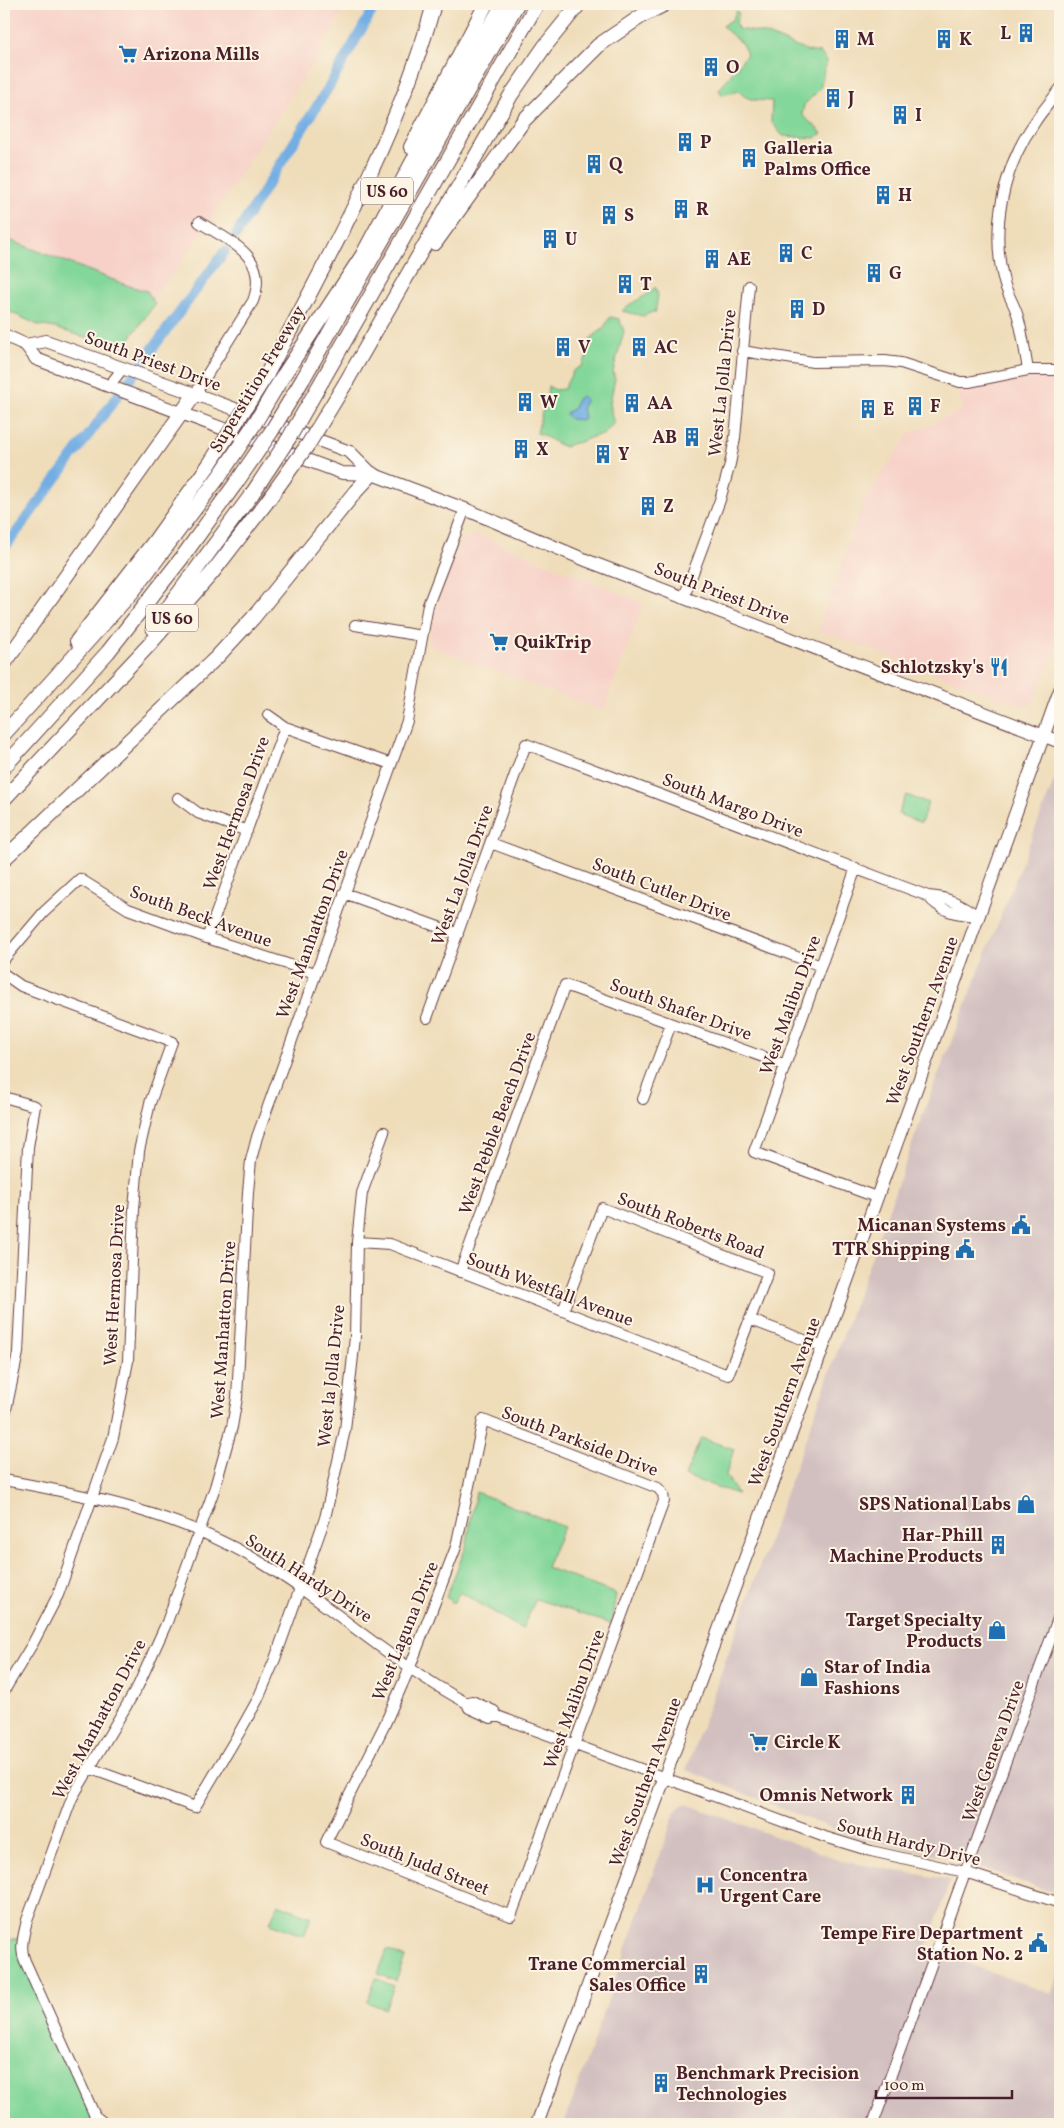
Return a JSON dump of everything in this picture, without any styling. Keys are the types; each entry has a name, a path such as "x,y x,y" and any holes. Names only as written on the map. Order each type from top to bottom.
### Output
{"highway":[{"path":"36,699 92,621 154,542 209,466 266,374 343,232 397,112 425,39 434,4"},
{"name":"Superstition Freeway","path":"4,734 133,591 221,474 255,423 371,221 486,4"},
{"path":"282,376 362,256 503,4"},
{"path":"4,767 108,652 181,559 271,432 517,4"},
{"path":"71,727 158,621 252,494 289,438 537,4"},
{"name":"US 60","path":"4,799 149,645 212,573 266,503 309,443 345,384 511,95 545,46 579,4"},
{"path":"389,308 524,120 600,45 643,15 665,4"},
{"path":"4,664 195,394"},
{"path":"4,859 217,657 253,618 356,491 372,474"}],"main road":[{"name":"South Priest Drive","path":"4,335 26,345 36,359 342,473 372,474 465,509 588,561 1060,742"},
{"name":"South Priest Drive","path":"26,345 46,341 195,394 350,452 372,474"},
{"name":"West Southern Avenue","path":"537,2124 822,1347 1060,690"}],"street":[{"path":"1028,370 1018,315 1004,284 1001,268 998,250 1000,218 1006,181 1022,144 1034,123 1060,89"},
{"path":"195,394 256,293 257,275 255,267 248,256 199,222"},
{"name":"West La Jolla Drive","path":"684,597 720,500 730,464 735,438 749,286"},
{"path":"742,350 813,362 885,361 901,363 960,382 969,382 1028,370 1060,370"},
{"path":"111,387 125,369"},
{"name":"West Manhatton Drive","path":"105,2124 94,2116 22,1955 22,1938 72,1798 138,1686 167,1622 215,1487 232,1427 237,1398 248,1192 252,1160 262,1118 409,711 428,605 465,509"},
{"path":"355,625 422,636"},
{"path":"268,715 285,727 391,764"},
{"name":"West Hermosa Drive","path":"207,938 285,727"},
{"name":"West La Jolla Drive","path":"427,1018 526,744"},
{"name":"South Margo Drive","path":"526,744 928,896 941,897 962,904 979,916"},
{"path":"178,798 198,813 247,831"},
{"name":"South Cutler Drive","path":"491,843 821,966"},
{"name":"West Malibu Drive","path":"856,868 754,1152 876,1197"},
{"name":"South Beck Avenue","path":"4,958 44,912 80,879 128,909 207,938 315,973"},
{"path":"344,893 458,934"},
{"name":"West Hermosa Drive","path":"4,974 21,986 172,1042 150,1103 139,1151 134,1209 128,1360 113,1438 58,1595 33,1643 4,1691"},
{"name":"South Shafer Drive","path":"565,985 786,1065"},
{"name":"West Pebble Beach Drive","path":"460,1272 565,985"},
{"path":"643,1099 671,1024"},
{"path":"4,1098 35,1106 28,1147 18,1353 4,1419"},
{"name":"West la Jolla Drive","path":"89,1768 195,1807 258,1699 325,1518 345,1430 355,1337 357,1242 362,1193 384,1132"},
{"name":"South Roberts Road","path":"563,1311 602,1208 768,1272 750,1320"},
{"name":"South Westfall Avenue","path":"357,1242 390,1244 728,1375 750,1320"},
{"path":"750,1320 822,1347"},
{"name":"South Parkside Drive","path":"483,1420 658,1488 663,1494"},
{"name":"West Laguna Drive","path":"326,1842 376,1744 410,1667 456,1547 483,1420"},
{"name":"South Hardy Drive","path":"4,1480 93,1497 149,1512 200,1532 253,1558 300,1587 410,1667 467,1703 472,1701 494,1711 497,1716 825,1838 871,1851 965,1872 1060,1903"},
{"name":"West Malibu Drive","path":"511,1916 661,1510 664,1500 663,1494"},
{"name":"West Geneva Drive","path":"872,2124 1060,1613"},
{"name":"South Judd Street","path":"326,1842 511,1916"}],"shaded area":[{"name":"Arizona Mills","path":"4,4 346,4 319,53 214,214 179,266 152,299 4,301"},
{"path":"1034,377 1060,378 1060,634 1033,704 1023,706 818,630 865,497 909,434 963,410 957,389 976,389"},
{"path":"475,534 644,603 603,711 428,645 435,613 461,540"},
{"path":"1056,776 1060,778 1060,1895 957,1859 856,1838 686,1770 927,1103"},
{"path":"686,1804 846,1862 951,1880 926,1948 1051,1994 1060,1970 1060,2124 564,2124 675,1812 682,1805"}],"green space":[{"path":"736,11 739,13 736,23 738,29 762,33 807,51 821,53 826,61 820,89 804,105 802,115 822,133 815,138 783,136 771,122 772,101 750,99 739,91 722,95 719,90 747,54 742,44 722,26 733,19"},
{"path":"4,238 129,286 147,291 155,304 122,349 55,328 38,325 4,309"},
{"path":"655,287 658,295 655,314 655,311 643,316 622,311 647,294"},
{"path":"610,317 619,319 624,331 613,372 615,379 610,402 612,418 615,422 603,435 570,444 566,447 562,446 537,433 542,412 546,406 548,386 555,390 564,389 573,371 582,366 587,356 591,338 603,329"},
{"path":"906,795 928,803 921,823 898,814"},
{"path":"701,1438 734,1449 726,1475 737,1494 685,1476"},
{"path":"476,1492 564,1527 546,1567 616,1594 611,1624 536,1599 522,1629 460,1592 453,1603 446,1597 466,1547"},
{"path":"278,1904 311,1917 304,1936 270,1923"},
{"path":"22,1938 22,1955 94,2116 105,2124 4,2124 4,1940"},
{"path":"387,1950 405,1958 396,1981 378,1974"},
{"path":"376,1978 394,1986 385,2009 367,2002"}],"water":[{"path":"582,396 586,399 582,407 584,418 581,420 570,419 566,413 574,408 577,399"}],"waterway":[{"path":"236,235 330,85 376,4"},
{"path":"4,549 225,251"}],"place":[{"name":"L","path":"1026,33"},
{"name":"M","path":"842,39"},
{"name":"K","path":"944,39"},
{"name":"Arizona Mills","path":"128,54"},
{"name":"O","path":"711,67"},
{"name":"J","path":"833,98"},
{"name":"I","path":"900,115"},
{"name":"P","path":"685,142"},
{"name":"Galleria Palms Office","path":"749,158"},
{"name":"Q","path":"594,164"},
{"name":"H","path":"883,195"},
{"name":"R","path":"681,209"},
{"name":"S","path":"609,215"},
{"name":"U","path":"550,239"},
{"name":"C","path":"786,253"},
{"name":"AE","path":"712,259"},
{"name":"G","path":"874,273"},
{"name":"T","path":"625,284"},
{"name":"D","path":"797,309"},
{"name":"V","path":"563,347"},
{"name":"AC","path":"639,347"},
{"name":"W","path":"525,402"},
{"name":"AA","path":"632,403"},
{"name":"F","path":"915,406"},
{"name":"E","path":"868,409"},
{"name":"AB","path":"692,437"},
{"name":"X","path":"521,449"},
{"name":"Y","path":"603,454"},
{"name":"Z","path":"648,506"},
{"name":"QuikTrip","path":"499,642"},
{"name":"Schlotzsky's","path":"999,667"},
{"name":"Micanan Systems","path":"1021,1225"},
{"name":"TTR Shipping","path":"965,1249"},
{"name":"SPS National Labs","path":"1026,1504"},
{"name":"Har-Phill Machine Products","path":"998,1545"},
{"name":"Target Specialty Products","path":"997,1630"},
{"name":"Star of India Fashions","path":"809,1677"},
{"name":"Circle K","path":"759,1742"},
{"name":"Omnis Network","path":"908,1795"},
{"name":"Concentra Urgent Care","path":"705,1885"},
{"name":"Tempe Fire Department Station No. 2","path":"1038,1943"},
{"name":"Trane Commercial Sales Office","path":"701,1974"},
{"name":"Benchmark Precision Technologies","path":"661,2083"}]}
